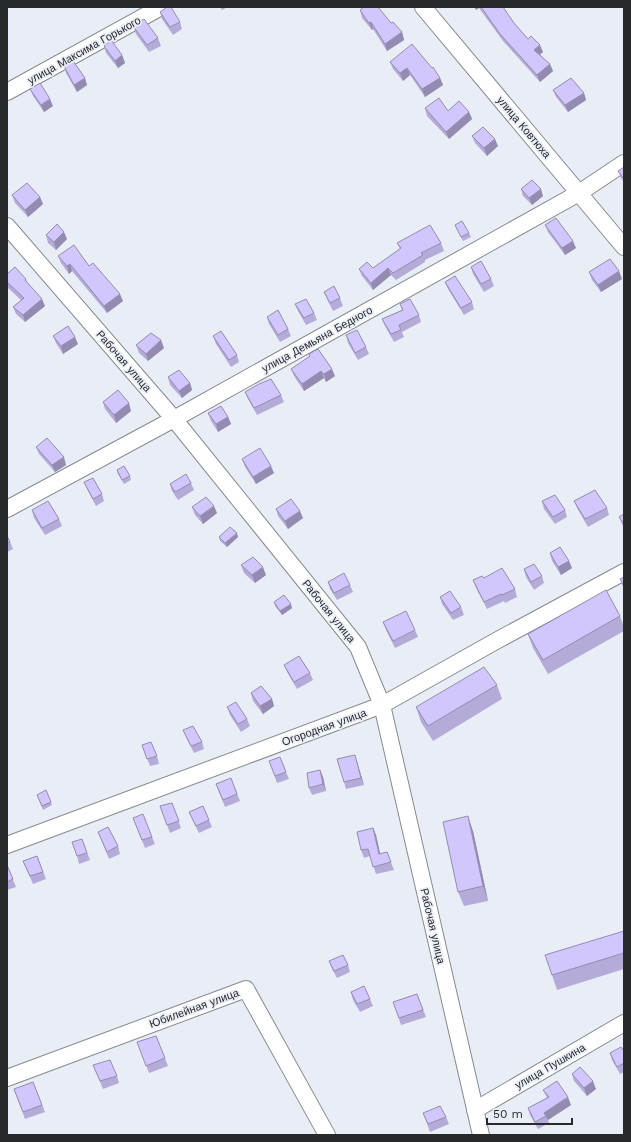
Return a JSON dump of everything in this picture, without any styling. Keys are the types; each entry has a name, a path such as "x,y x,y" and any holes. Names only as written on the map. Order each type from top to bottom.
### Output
{"street":[{"name":"улица Максима Горького","path":"7,92 161,7"},
{"name":"улица Ковтюха","path":"423,7 624,247"},
{"name":"улица Демьяна Бедного","path":"7,509 174,419 579,193 624,163"},
{"name":"Рабочая улица","path":"7,226 174,419 358,647 382,705 481,1135"},
{"name":"Огородная улица","path":"7,845 382,705 624,572"},
{"name":"Юбилейная улица","path":"7,1078 246,989 327,1135"},
{"name":"улица Пушкина","path":"475,1110 624,1023"}],"building":[{"path":"167,7 171,7 180,22 170,27 160,12"},
{"path":"364,7 378,7 391,23 393,22 402,32 385,44 371,22 369,23 360,10"},
{"path":"481,7 503,7 528,39 531,36 540,45 534,50 550,64 537,75 500,34"},
{"path":"144,19 158,38 147,45 133,26"},
{"path":"111,40 122,55 115,61 104,46"},
{"path":"412,44 432,68 433,67 440,78 422,89 407,68 400,73 390,62"},
{"path":"73,61 85,78 74,85 64,66"},
{"path":"571,78 584,93 565,105 553,90"},
{"path":"40,83 50,99 41,105 30,89"},
{"path":"439,98 448,111 459,101 469,112 446,132 425,108"},
{"path":"483,127 495,139 484,148 472,136"},
{"path":"624,167 624,179 618,171"},
{"path":"532,180 541,189 529,198 521,189"},
{"path":"27,183 40,197 25,210 12,195"},
{"path":"556,218 573,241 562,248 545,225"},
{"path":"462,221 469,233 461,237 455,225"},
{"path":"57,224 64,232 54,242 46,235"},
{"path":"430,225 441,243 421,253 423,255 393,273 388,268 371,283 359,269 367,262 373,268 401,248 397,243"},
{"path":"74,245 89,266 93,263 120,294 104,306 70,264 67,266 58,256"},
{"path":"610,259 619,271 598,285 589,272"},
{"path":"481,261 491,279 481,284 471,267"},
{"path":"15,267 42,299 23,315 13,307 24,298 7,282 7,274"},
{"path":"455,276 472,302 461,308 445,282"},
{"path":"334,286 340,298 330,303 324,292"},
{"path":"306,299 314,313 304,318 295,304"},
{"path":"410,299 419,315 399,325 401,330 391,334 382,319 403,310 400,304"},
{"path":"278,310 288,329 278,335 267,317"},
{"path":"68,326 75,337 61,346 53,336"},
{"path":"357,330 366,347 355,353 346,335"},
{"path":"221,331 237,355 229,360 213,336"},
{"path":"151,333 161,340 146,354 136,345"},
{"path":"318,349 332,369 324,374 321,371 302,384 291,369 310,356 309,354"},
{"path":"179,370 190,383 179,391 168,377"},
{"path":"271,379 281,395 254,408 245,392"},
{"path":"118,390 129,403 114,415 103,402"},
{"path":"221,406 228,417 216,424 208,413"},
{"path":"47,438 64,457 52,465 36,447"},
{"path":"260,448 271,466 253,477 242,459"},
{"path":"124,466 130,476 122,480 117,470"},
{"path":"186,474 191,483 175,492 170,484"},
{"path":"93,478 102,494 93,499 84,482"},
{"path":"595,490 607,508 585,519 574,501"},
{"path":"555,495 565,510 553,517 542,501"},
{"path":"206,497 214,506 200,516 192,507"},
{"path":"291,499 300,511 285,521 276,509"},
{"path":"48,501 59,519 42,528 32,510"},
{"path":"624,514 624,524 619,517"},
{"path":"230,527 237,533 225,543 219,537"},
{"path":"7,536 10,542 7,543"},
{"path":"560,547 569,561 558,567 550,553"},
{"path":"253,557 263,567 252,575 241,565"},
{"path":"534,564 542,576 531,582 524,569"},
{"path":"502,568 515,589 484,602 473,580 482,576 484,578"},
{"path":"344,573 350,585 334,593 328,582"},
{"path":"624,577 624,586 620,579"},
{"path":"606,590 620,616 543,660 528,634"},
{"path":"450,591 461,607 451,613 440,597"},
{"path":"284,595 291,604 280,611 274,602"},
{"path":"406,611 415,630 393,641 383,622"},
{"path":"299,656 310,673 294,682 284,665"},
{"path":"484,667 497,685 428,726 416,707"},
{"path":"261,686 272,699 260,706 251,693"},
{"path":"236,702 247,719 238,724 227,707"},
{"path":"193,726 202,742 191,746 183,730"},
{"path":"151,742 157,756 147,759 142,745"},
{"path":"355,755 361,778 344,782 337,759"},
{"path":"280,757 286,772 275,776 269,761"},
{"path":"320,770 323,784 309,788 307,773"},
{"path":"231,778 237,794 223,800 216,784"},
{"path":"46,790 51,802 42,806 37,795"},
{"path":"172,803 179,821 167,825 160,806"},
{"path":"203,806 209,820 196,826 189,812"},
{"path":"143,814 152,837 142,840 133,818"},
{"path":"468,816 483,886 458,892 443,822"},
{"path":"108,827 118,846 107,852 98,832"},
{"path":"373,828 379,854 387,852 391,862 373,867 368,849 361,850 357,832"},
{"path":"82,839 87,853 77,856 72,842"},
{"path":"37,856 43,872 30,876 23,861"},
{"path":"7,865 13,879 7,882"},
{"path":"624,931 624,953 552,975 545,955"},
{"path":"343,955 348,965 334,971 329,961"},
{"path":"364,986 370,999 357,1004 351,992"},
{"path":"417,994 423,1010 399,1018 393,1002"},
{"path":"156,1036 165,1058 146,1066 137,1042"},
{"path":"621,1047 624,1051 624,1063 617,1067 610,1053"},
{"path":"110,1060 117,1076 100,1081 93,1065"},
{"path":"580,1067 593,1081 584,1088 572,1074"},
{"path":"557,1081 568,1097 544,1113 546,1116 535,1122 528,1108 549,1097 543,1090"},
{"path":"33,1082 42,1105 23,1112 14,1089"},
{"path":"440,1106 446,1117 428,1124 423,1113"}]}
